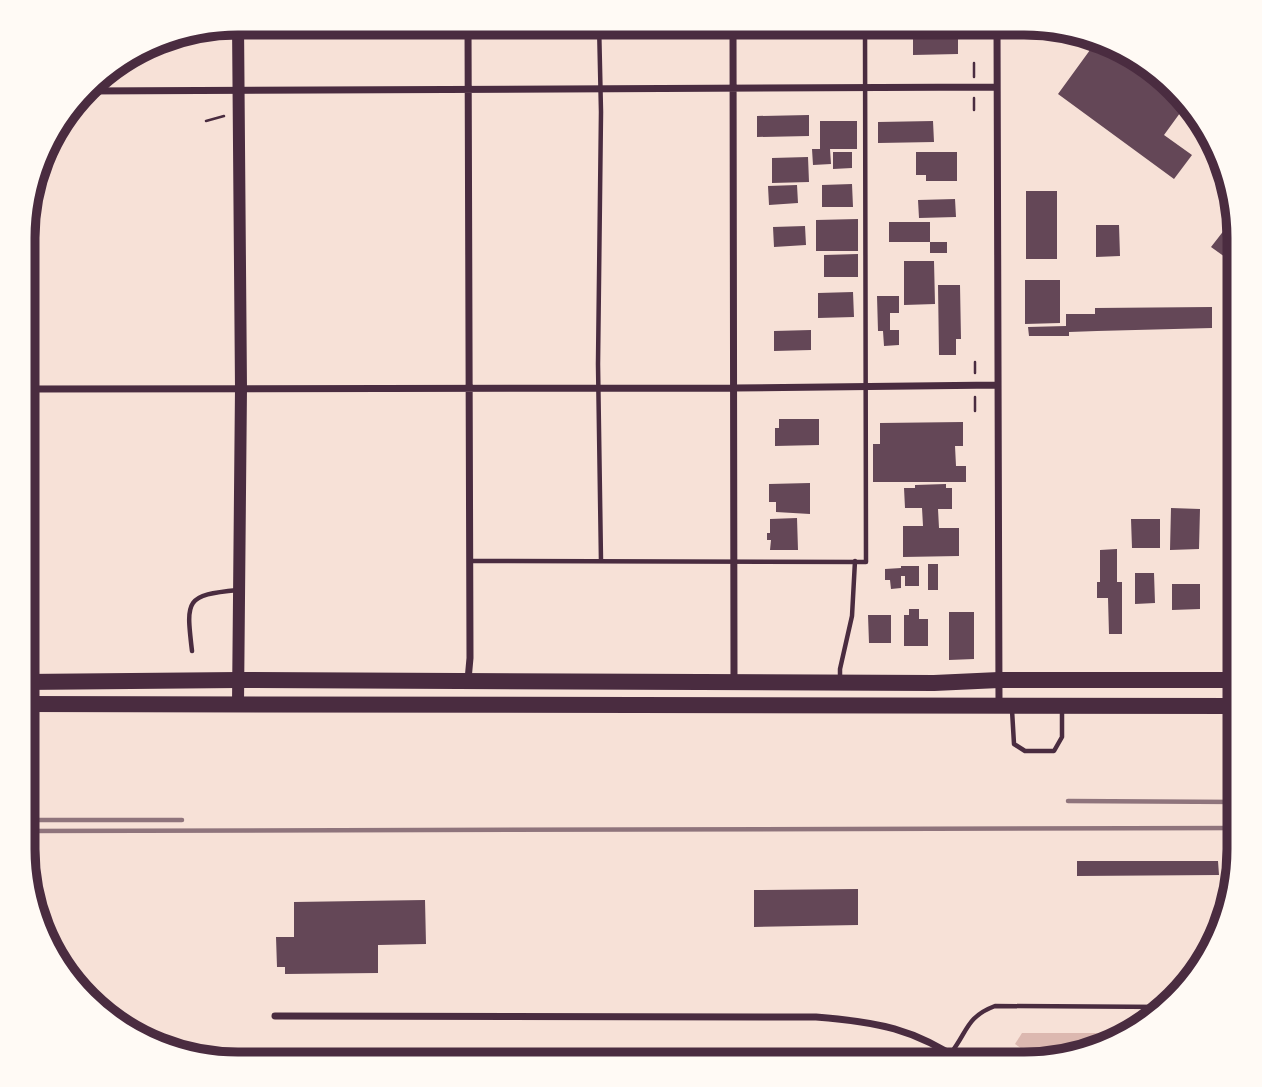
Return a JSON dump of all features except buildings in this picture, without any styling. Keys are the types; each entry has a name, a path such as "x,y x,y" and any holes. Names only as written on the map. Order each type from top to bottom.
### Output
{"main road":[{"path":"35,682 238,680 934,683 999,680 1227,680"},
{"path":"35,704 1227,706"}],"street":[{"path":"238,703 241,388 239,35"},
{"path":"468,35 468,682"},
{"path":"733,35 734,681"},
{"path":"997,35 999,680 1005,705"},
{"path":"98,91 998,87"},
{"path":"35,389 998,385"},
{"path":"275,1016 816,1017 898,1028 949,1052"}],"lane":[{"path":"599,35 601,561"},
{"path":"470,561 866,562 865,35"},
{"path":"841,681 840,669 852,616 855,561"},
{"path":"192,651 187,614 196,599 207,593 239,590"},
{"path":"1005,705 1014,744 1025,751 1054,751 1062,737 1062,705"},
{"path":"952,1052 979,1012 995,1006 1150,1007"}],"path":[{"path":"206,121 227,115"}],"shaded area":[{"path":"1022,1033 1110,1033 1076,1045 1037,1052 1026,1052 1015,1044"}],"railway":[{"path":"1068,801 1227,802"},
{"path":"35,820 182,820"},
{"path":"35,831 1227,828"}]}
